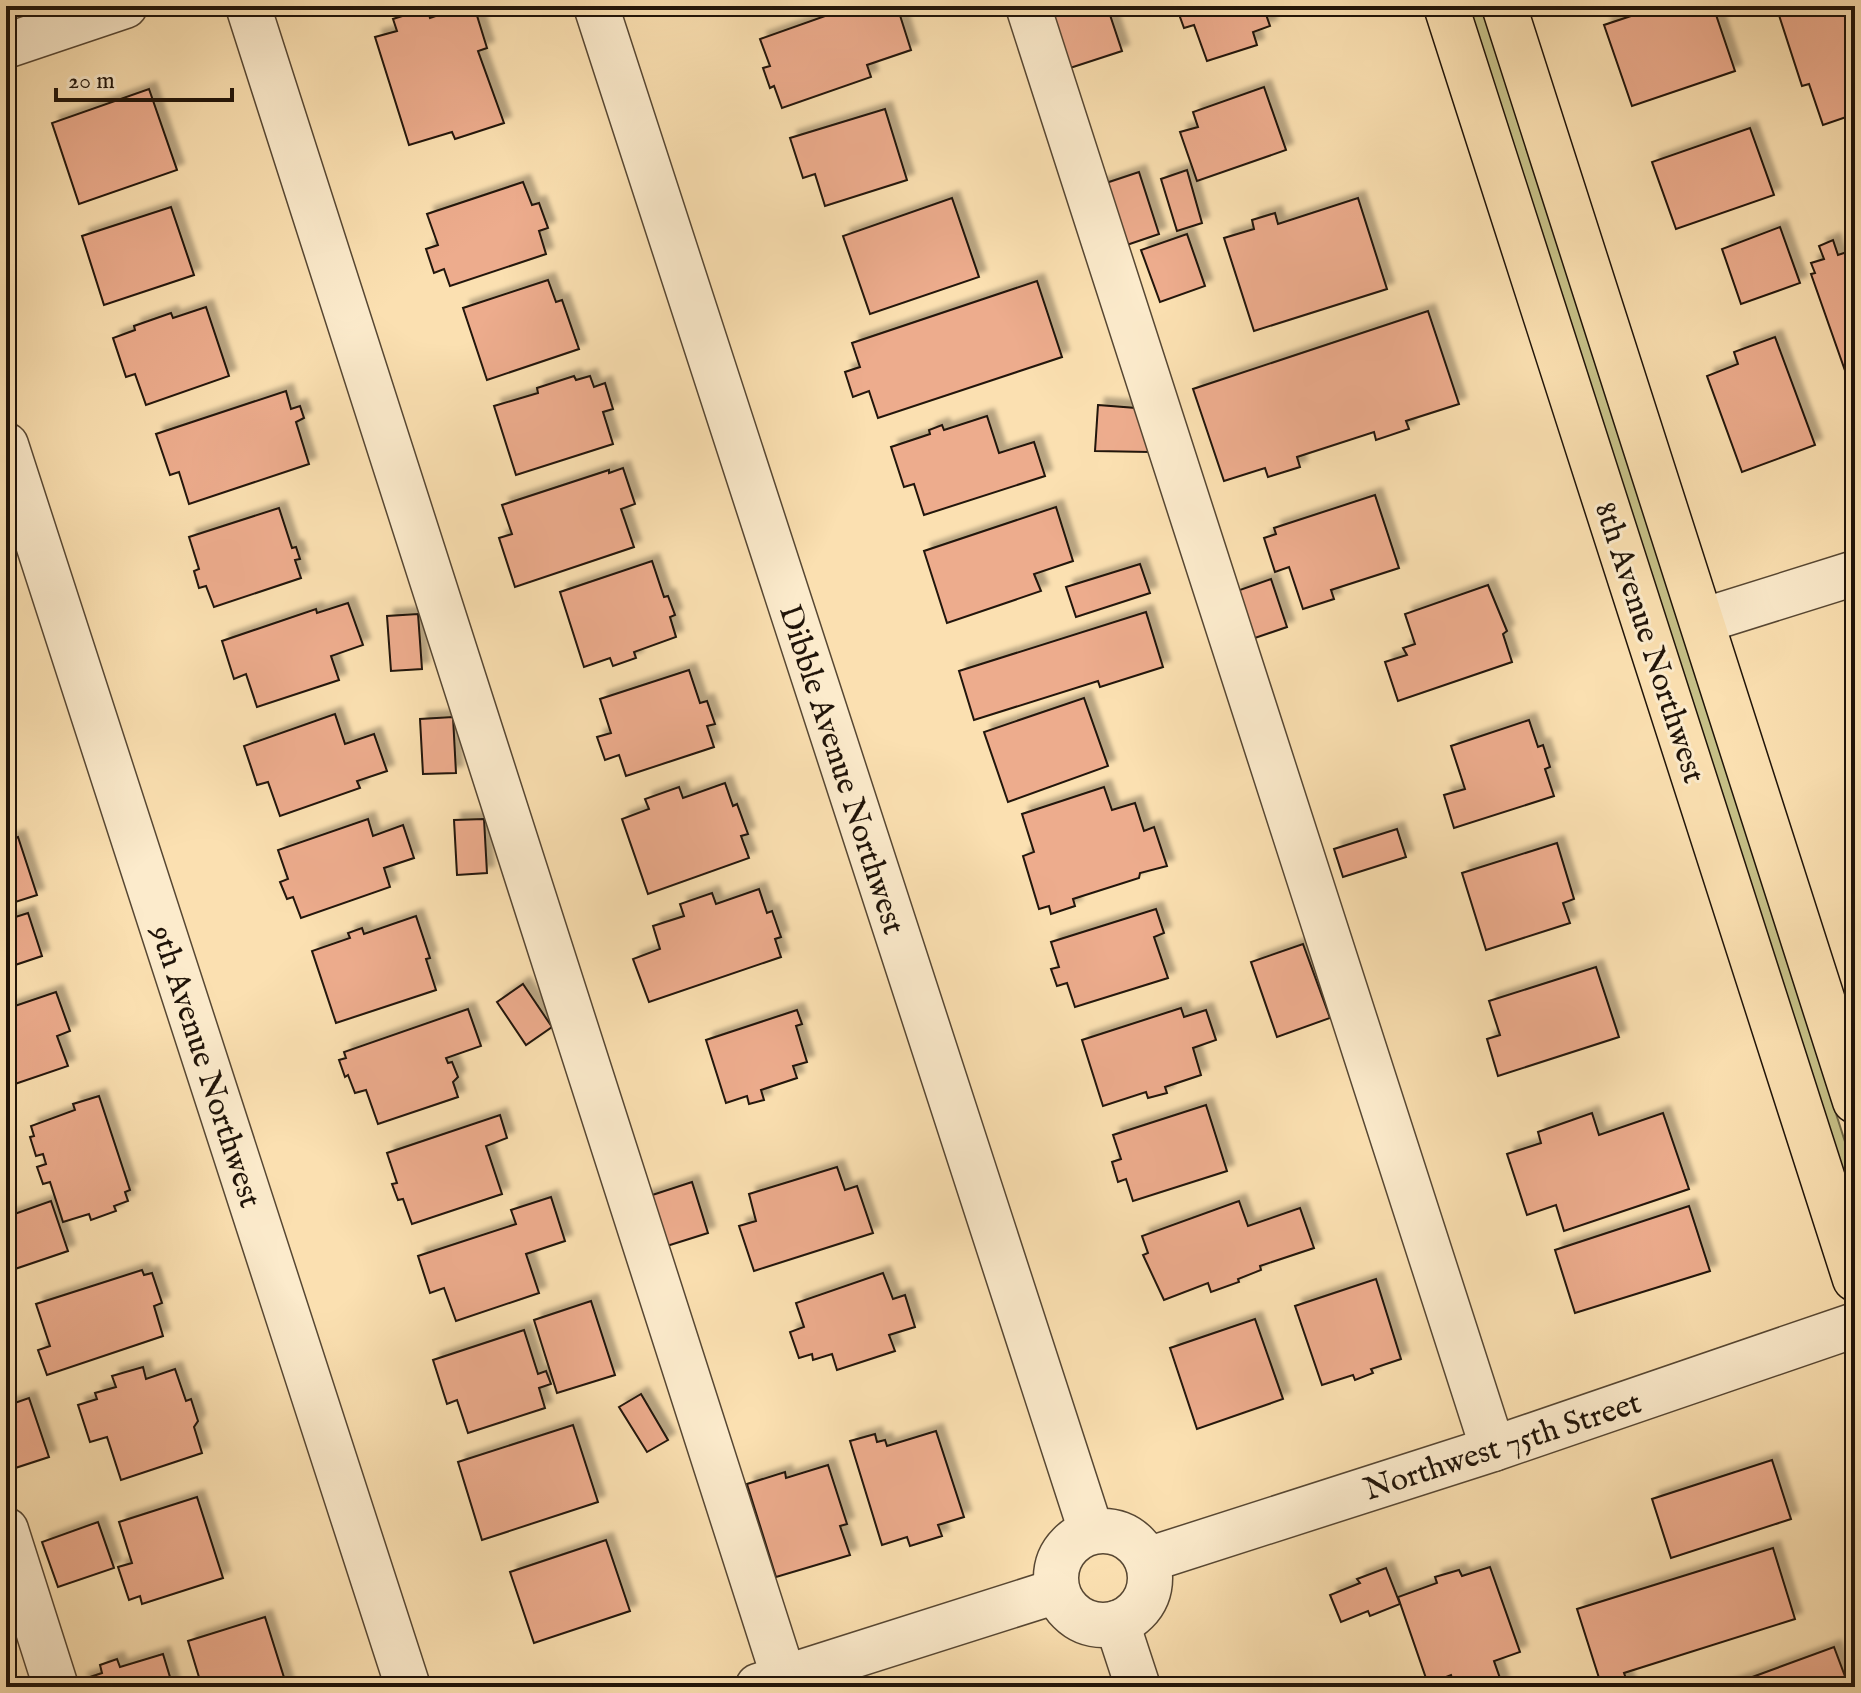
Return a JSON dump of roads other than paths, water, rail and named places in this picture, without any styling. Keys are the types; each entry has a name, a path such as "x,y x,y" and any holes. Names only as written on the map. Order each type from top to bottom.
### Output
{"main road":[{"name":"8th Avenue Northwest","path":"1446,6 1855,1279"},
{"name":"8th Avenue Northwest","path":"1504,6 1855,1101"}],"street":[{"path":"6,46 125,6"},
{"path":"248,6 770,1682 1057,1591"},
{"name":"Dibble Avenue Northwest","path":"596,6 1091,1531"},
{"path":"1028,6 1493,1449"},
{"name":"9th Avenue Northwest","path":"6,445 408,1687"},
{"path":"1702,621 1855,573"},
{"name":"Northwest 75th Street","path":"1147,1560 1493,1449 1855,1325"},
{"path":"6,1530 56,1687"},
{"path":"1091,1531 1116,1532 1130,1538 1147,1560 1150,1581 1146,1597 1138,1610 1117,1623 1096,1625 1077,1618 1069,1612 1057,1591 1055,1570 1059,1558 1070,1542 1091,1531"},
{"path":"1117,1623 1138,1687"}]}
